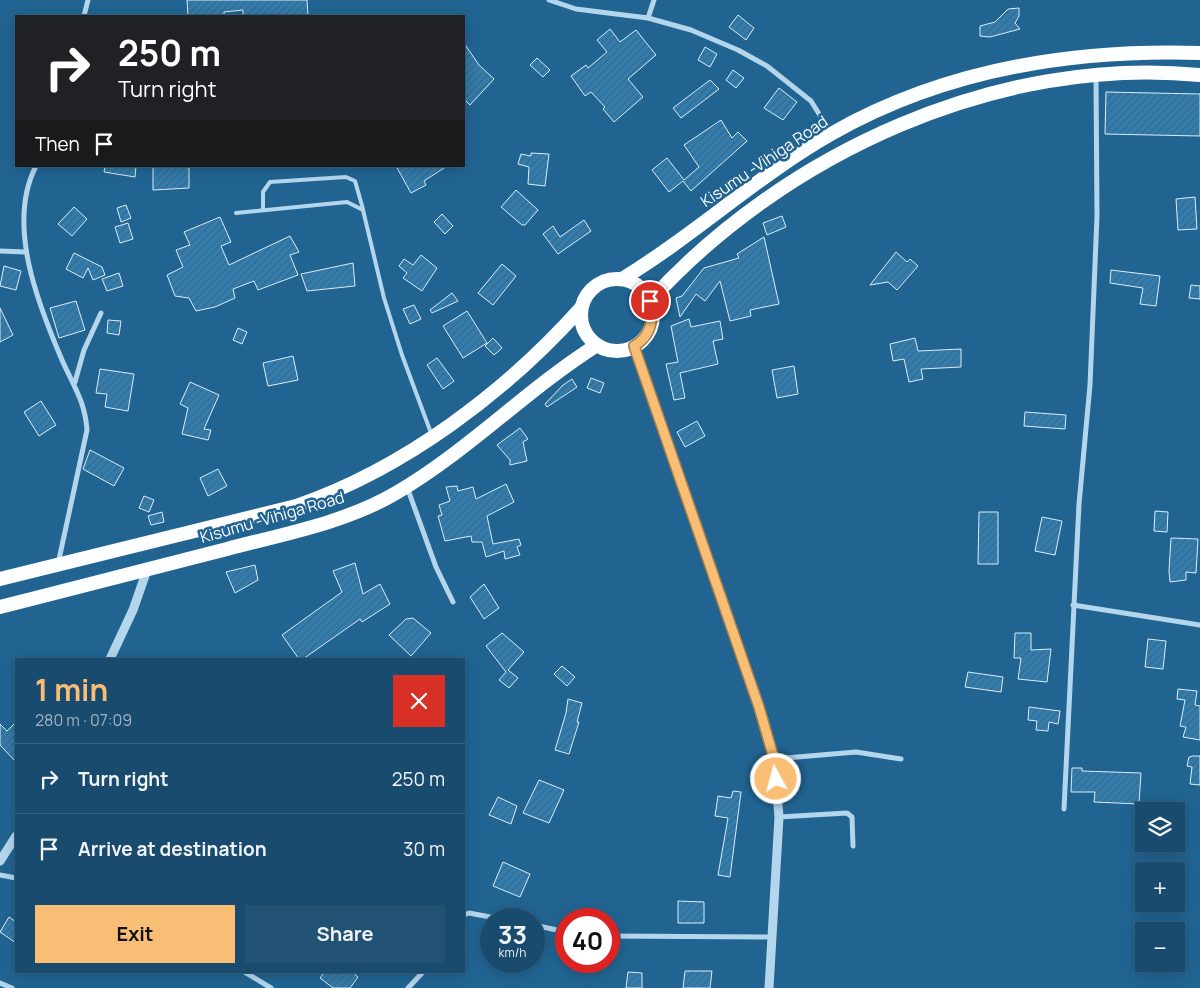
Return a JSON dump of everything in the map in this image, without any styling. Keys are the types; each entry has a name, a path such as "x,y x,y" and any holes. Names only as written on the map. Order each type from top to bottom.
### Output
{"highway":[{"name":"Kisumu -Vihiga Road","path":"622,279 658,257 788,161 831,134 898,102 955,81 1016,65 1075,56 1119,53 1200,53"},
{"name":"Kisumu -Vihiga Road","path":"650,301 674,275 708,245 776,193 841,153 901,124 963,102 1028,85 1096,75 1165,72 1200,75"},
{"path":"610,279 622,279 639,287 650,301 653,314 651,325 646,335 634,346 618,351 607,350 596,345 588,338 583,328 582,308 588,292 598,284 610,279"},
{"name":"Kisumu -Vihiga Road","path":"0,579 296,506 331,494 399,458 432,437 551,342 582,308"},
{"name":"Kisumu -Vihiga Road","path":"0,607 296,531 347,515 406,486 466,446 567,364 596,345"}],"street":[{"path":"84,15 88,0"},
{"path":"549,0 576,9 648,18 691,30 738,50 767,66 811,101 831,134"},
{"path":"648,18 654,0"},
{"path":"1064,809 1079,504 1090,385 1097,216 1096,75"},
{"path":"36,167 26,192 26,252 28,266 62,360 74,382 85,411 87,430 58,564"},
{"path":"0,251 26,252"},
{"path":"74,382 84,350 101,313"},
{"path":"634,346 738,641 765,723 774,759 779,816 769,988"},
{"path":"406,486 436,567 453,602"},
{"path":"110,658 133,610 147,570"},
{"path":"1073,604 1200,624"},
{"path":"774,759 856,752 901,759"},
{"path":"779,816 848,813 852,817 854,846"},
{"path":"0,860 15,838"},
{"path":"0,874 15,878"},
{"path":"465,914 469,912 480,914"},
{"path":"620,936 772,937"},
{"path":"246,973 271,988"},
{"path":"408,988 422,973"},
{"path":"0,983 12,988"}],"lane":[{"path":"263,209 263,192 270,182 346,177 355,180 384,298 402,355 432,437"},
{"path":"236,213 347,202 363,210"}],"building":[{"path":"187,0 307,0 308,15 243,15 243,10 224,12 224,15 188,15"},
{"path":"1019,8 1019,16 1015,23 1020,29 990,37 980,36 980,26 995,22 1008,9"},
{"path":"738,15 754,28 746,40 729,27"},
{"path":"610,29 620,42 636,30 656,55 628,79 643,97 614,122 603,109 605,107 591,92 585,96 571,76 586,65 588,68 607,52 597,40"},
{"path":"465,44 479,65 494,79 470,105 465,100"},
{"path":"705,47 717,54 710,67 698,60"},
{"path":"537,58 550,70 543,77 530,65"},
{"path":"733,70 744,78 736,88 726,80"},
{"path":"710,80 719,89 681,118 673,108"},
{"path":"779,88 797,102 783,120 764,108"},
{"path":"1106,92 1200,94 1200,136 1105,134"},
{"path":"721,120 732,138 738,132 747,141 691,191 683,181 669,192 652,170 667,158 684,180 699,167 684,145"},
{"path":"531,153 549,154 545,186 528,184 529,167 518,164 521,154 531,156"},
{"path":"105,167 136,167 135,177 104,172"},
{"path":"153,167 189,167 189,188 153,190"},
{"path":"397,167 445,167 424,181 426,185 411,193"},
{"path":"516,190 538,210 525,225 522,225 501,207"},
{"path":"1195,197 1197,229 1178,230 1176,199"},
{"path":"126,205 131,218 121,222 117,208"},
{"path":"74,207 87,219 72,236 58,224"},
{"path":"442,214 453,226 445,234 434,222"},
{"path":"782,216 786,227 767,235 763,223"},
{"path":"220,217 231,242 221,246 229,265 290,236 299,252 290,255 298,275 258,290 254,281 233,289 235,298 215,307 196,311 189,298 175,296 167,275 183,267 176,250 190,245 184,232"},
{"path":"584,220 591,231 558,254 543,234 553,226 560,237"},
{"path":"128,223 133,239 120,243 115,227"},
{"path":"764,237 779,304 750,310 751,316 730,321 720,281 705,301 696,294 680,317 676,298 682,296 704,268 739,258 737,254"},
{"path":"896,252 907,262 910,259 918,266 897,290 888,282 870,285"},
{"path":"74,253 102,267 105,275 93,280 88,268 83,278 66,269"},
{"path":"421,255 437,268 422,291 403,278 407,273 399,266 404,259 413,265"},
{"path":"353,263 355,286 307,291 301,274"},
{"path":"502,264 516,276 493,305 478,293"},
{"path":"4,266 21,271 16,290 0,286"},
{"path":"1111,270 1160,276 1156,306 1140,304 1143,288 1110,283"},
{"path":"119,273 123,286 107,291 102,279"},
{"path":"1191,285 1200,286 1200,299 1189,298"},
{"path":"452,293 458,301 432,313 430,310"},
{"path":"76,301 85,330 59,338 50,308"},
{"path":"414,305 421,319 410,324 403,309"},
{"path":"0,308 13,335 0,342"},
{"path":"467,311 487,343 463,358 443,326"},
{"path":"689,319 691,327 720,321 723,339 713,341 718,364 680,373 685,398 674,400 666,364 678,362 671,326"},
{"path":"108,320 121,321 119,335 107,333"},
{"path":"238,328 247,332 242,344 233,340"},
{"path":"493,338 502,348 494,355 485,346"},
{"path":"915,338 918,351 961,349 961,367 921,369 923,379 909,382 904,359 893,361 890,344"},
{"path":"293,356 298,380 268,386 263,363"},
{"path":"437,358 454,381 443,389 427,365"},
{"path":"794,366 798,394 777,398 772,370"},
{"path":"100,369 134,374 128,411 105,407 107,394 96,393"},
{"path":"591,378 604,383 600,393 587,388"},
{"path":"572,379 577,387 547,407 545,404 563,385"},
{"path":"190,382 219,395 204,429 211,430 208,440 182,434 188,408 180,404"},
{"path":"41,401 56,425 39,436 24,412"},
{"path":"1025,412 1066,415 1065,429 1024,426"},
{"path":"697,421 705,436 685,447 677,432"},
{"path":"520,428 528,439 523,442 527,461 510,465 510,460 497,445"},
{"path":"90,450 124,468 114,486 83,469"},
{"path":"218,469 227,486 208,496 200,478"},
{"path":"506,484 514,502 487,516 493,544 519,539 521,545 517,547 520,555 505,559 504,551 486,557 482,542 472,542 471,536 445,541 438,516 442,515 439,505 450,501 446,487 457,486 458,491 473,487 476,499"},
{"path":"144,496 154,500 149,512 139,508"},
{"path":"1155,511 1168,512 1167,532 1154,531"},
{"path":"162,512 164,522 151,525 148,516"},
{"path":"979,512 998,512 998,564 978,564"},
{"path":"1042,517 1062,521 1055,555 1035,551"},
{"path":"1171,538 1198,539 1196,573 1186,572 1186,580 1170,582"},
{"path":"355,563 363,594 380,584 390,604 362,622 360,619 304,658 298,658 282,635 342,592 333,571"},
{"path":"255,565 258,580 235,593 226,572"},
{"path":"484,584 499,608 484,619 470,597"},
{"path":"413,618 431,633 411,656 389,635 406,619"},
{"path":"502,633 524,652 508,670 518,678 509,688 499,680 506,672 486,646"},
{"path":"1015,633 1031,633 1031,650 1051,649 1047,682 1018,679 1021,658 1014,658"},
{"path":"1148,639 1166,641 1163,669 1145,667"},
{"path":"562,666 575,677 567,686 554,674"},
{"path":"968,672 1003,677 1001,692 965,687"},
{"path":"1178,689 1197,691 1195,705 1200,706 1200,740 1183,737 1186,727 1180,726 1185,700 1177,699"},
{"path":"568,699 582,703 577,722 579,722 569,754 555,750 566,713"},
{"path":"1029,707 1060,711 1058,724 1049,722 1048,731 1036,730 1037,721 1028,720"},
{"path":"15,723 15,761 0,745 0,724 7,731"},
{"path":"1200,756 1200,785 1190,784 1192,767 1187,766 1189,757"},
{"path":"1072,768 1082,768 1082,771 1141,773 1139,802 1135,802 1135,804 1094,802 1095,792 1071,792"},
{"path":"539,780 564,790 549,823 523,813"},
{"path":"733,791 741,792 730,877 718,875 728,818 715,816 718,796 731,798"},
{"path":"498,797 517,806 511,824 489,815"},
{"path":"503,862 530,874 520,897 493,886"},
{"path":"678,901 704,902 704,923 678,923"},
{"path":"9,917 15,921 15,942 0,932"},
{"path":"685,971 712,971 710,988 683,988"},
{"path":"628,972 642,973 642,988 626,988"},
{"path":"324,973 353,973 358,977 350,988 333,988 320,978"}],"route":[{"path":"650,301 653,314 651,325 646,335 634,346 765,723 774,759 776,779"}]}
